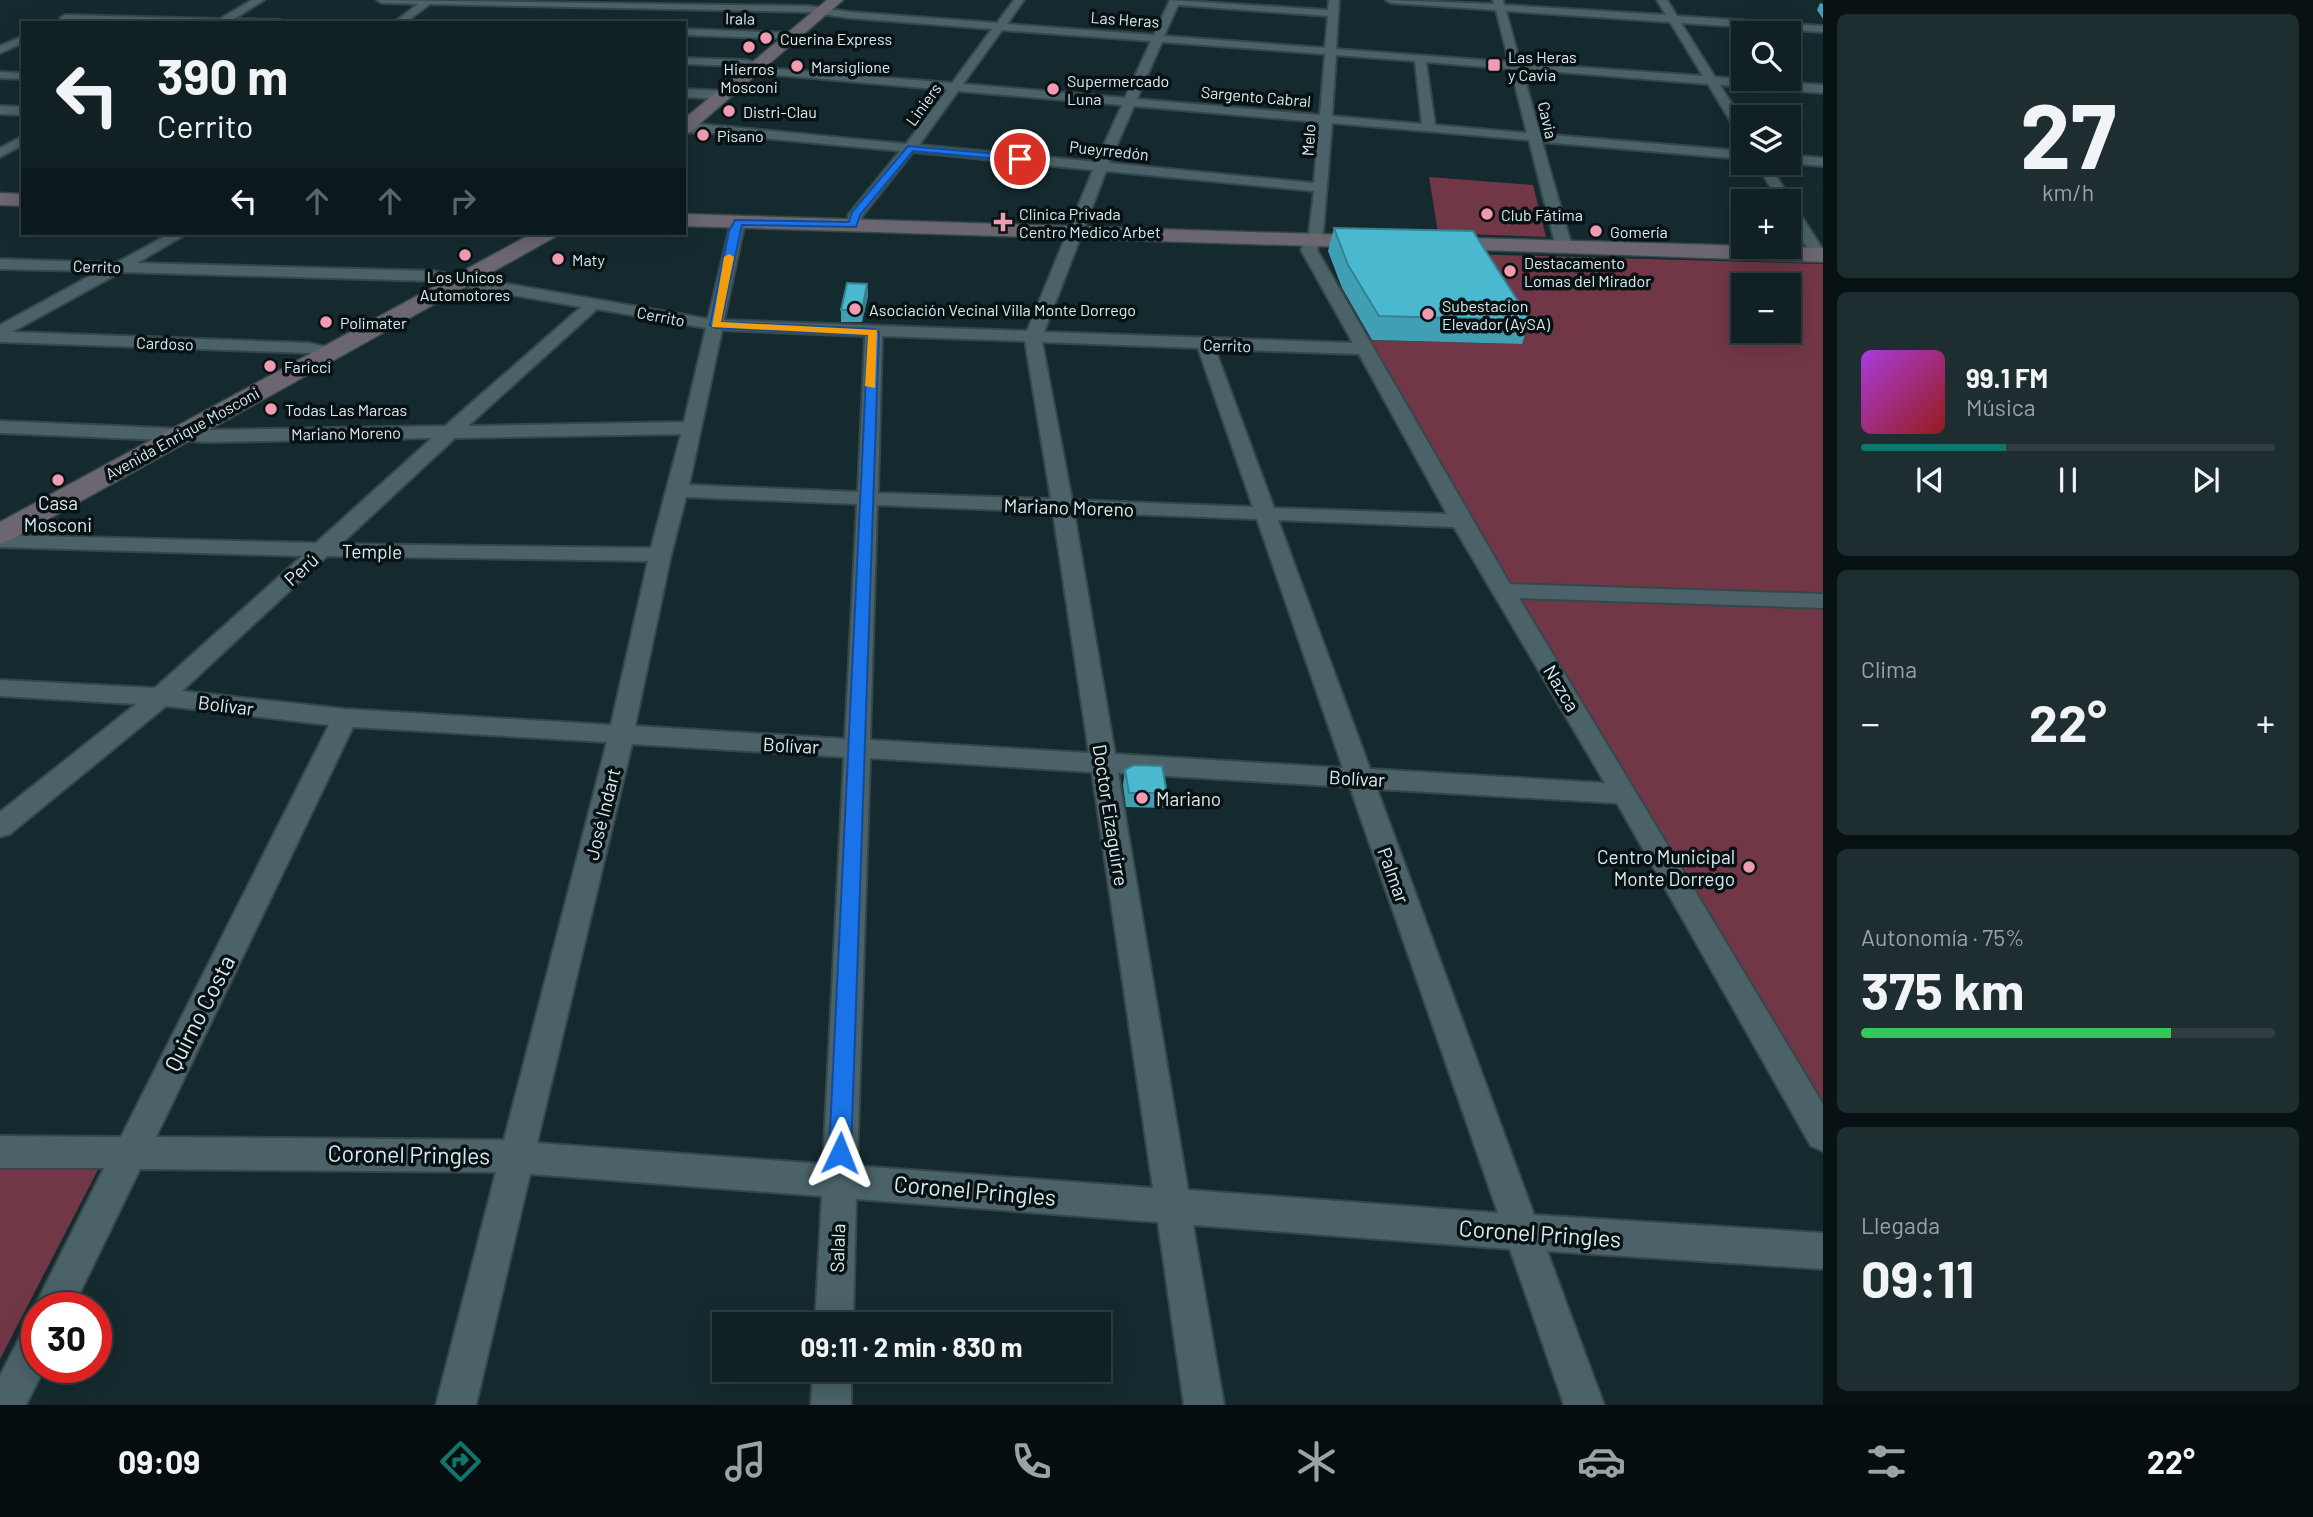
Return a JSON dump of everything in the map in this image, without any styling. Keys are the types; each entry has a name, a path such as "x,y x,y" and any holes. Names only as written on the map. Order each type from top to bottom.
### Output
{"main road":[{"path":"686,126 836,0"},
{"path":"0,199 21,200"},
{"path":"686,220 1821,255"},
{"name":"Avenida Enrique Mosconi","path":"0,534 544,235"}],"street":[{"path":"224,21 259,0"},
{"name":"Las Heras","path":"382,0 808,9 1823,89"},
{"name":"Liniers","path":"853,225 856,214 911,148 1019,0"},
{"path":"1391,0 1499,4 1673,20 1823,29"},
{"path":"1662,0 1731,113"},
{"path":"401,21 428,1"},
{"path":"1033,338 1101,166 1174,1 1334,7"},
{"path":"535,13 547,2"},
{"name":"Cavia","path":"1499,4 1564,247"},
{"path":"60,20 88,6"},
{"name":"Melo","path":"1313,240 1321,188 1334,7"},
{"path":"60,20 141,21"},
{"name":"Irala","path":"686,32 795,36"},
{"path":"0,50 11,44"},
{"path":"1420,58 1429,128"},
{"name":"Sargento Cabral","path":"686,61 740,62 777,72 1731,154"},
{"path":"0,75 21,76"},
{"path":"686,93 724,95"},
{"path":"0,110 21,111"},
{"name":"Pueyrredón","path":"686,128 1321,188"},
{"path":"0,153 21,141"},
{"path":"1801,160 1823,162"},
{"name":"José Indart","path":"456,1405 621,735 738,222"},
{"path":"1801,225 1821,255"},
{"path":"0,335 177,235"},
{"name":"Nazca","path":"1313,240 1310,250 1461,520 1625,794 1823,1135"},
{"name":"Cerrito","path":"0,264 416,275 462,280 715,325 1366,349"},
{"name":"Perú","path":"0,827 161,697 595,303"},
{"name":"Salala","path":"834,1312 865,498 874,332"},
{"name":"Cardoso","path":"0,335 309,348 329,353"},
{"name":"Doctor Eizaguirre","path":"1033,338 1063,507 1204,1405"},
{"name":"Palmar","path":"1205,344 1584,1405"},
{"name":"Mariano Moreno","path":"0,427 179,435 691,428"},
{"name":"Mariano Moreno","path":"678,491 1461,520"},
{"name":"Temple","path":"0,541 322,550 660,555"},
{"path":"1504,591 1823,601"},
{"name":"Bolívar","path":"0,688 161,697 345,718 1625,794"},
{"name":"Quirno Costa","path":"61,1292 345,718"},
{"name":"Coronel Pringles","path":"0,1152 460,1153 1521,1232 1823,1251"},
{"path":"6,1405 21,1375"},
{"path":"831,1405 832,1382"}],"shaded area":[{"name":"Club Fátima","path":"1429,177 1533,185 1546,237 1438,233"},
{"name":"Centro Municipal Monte Dorrego","path":"1466,254 1823,264 1823,1115 1363,340 1521,344"},
{"path":"102,1162 35,1292 21,1292 21,1318 0,1359 0,1164"}],"building":[{"name":"Subestacion Elevador (AySA)","path":"1334,228 1473,231 1530,320 1379,316 1348,265"},
{"path":"847,283 867,284 862,310 841,310"},
{"path":"1134,765 1162,766 1167,793 1129,793 1125,770"}],"slow traffic":[{"path":"729,257 715,325 874,332 871,386"}],"place":[{"name":"Cuerina Express","path":"766,38"},
{"name":"Hierros Mosconi","path":"749,47"},
{"name":"Las Heras y Cavia","path":"1494,65"},
{"name":"Marsiglione","path":"797,66"},
{"name":"Supermercado Luna","path":"1053,89"},
{"name":"Distri-Clau","path":"729,111"},
{"name":"Pisano","path":"703,135"},
{"name":"Club Fátima","path":"1487,214"},
{"name":"Clinica Privada Centro Medico Arbet","path":"1003,222"},
{"name":"Gomería","path":"1596,231"},
{"name":"Los Unicos Automotores","path":"465,255"},
{"name":"Maty","path":"558,259"},
{"name":"Destacamento Lomas del Mirador","path":"1510,271"},
{"name":"Asociación Vecinal Villa Monte Dorrego","path":"855,309"},
{"name":"Subestacion Elevador (AySA)","path":"1428,314"},
{"name":"Polimater","path":"326,322"},
{"name":"Faricci","path":"270,366"},
{"name":"Todas Las Marcas","path":"271,409"},
{"name":"Casa Mosconi","path":"58,480"},
{"name":"Mariano","path":"1142,798"},
{"name":"Centro Municipal Monte Dorrego","path":"1749,867"}],"route":[{"path":"840,1153 865,498 874,332 715,325 738,222 853,225 856,214 911,148 1020,159"}]}
